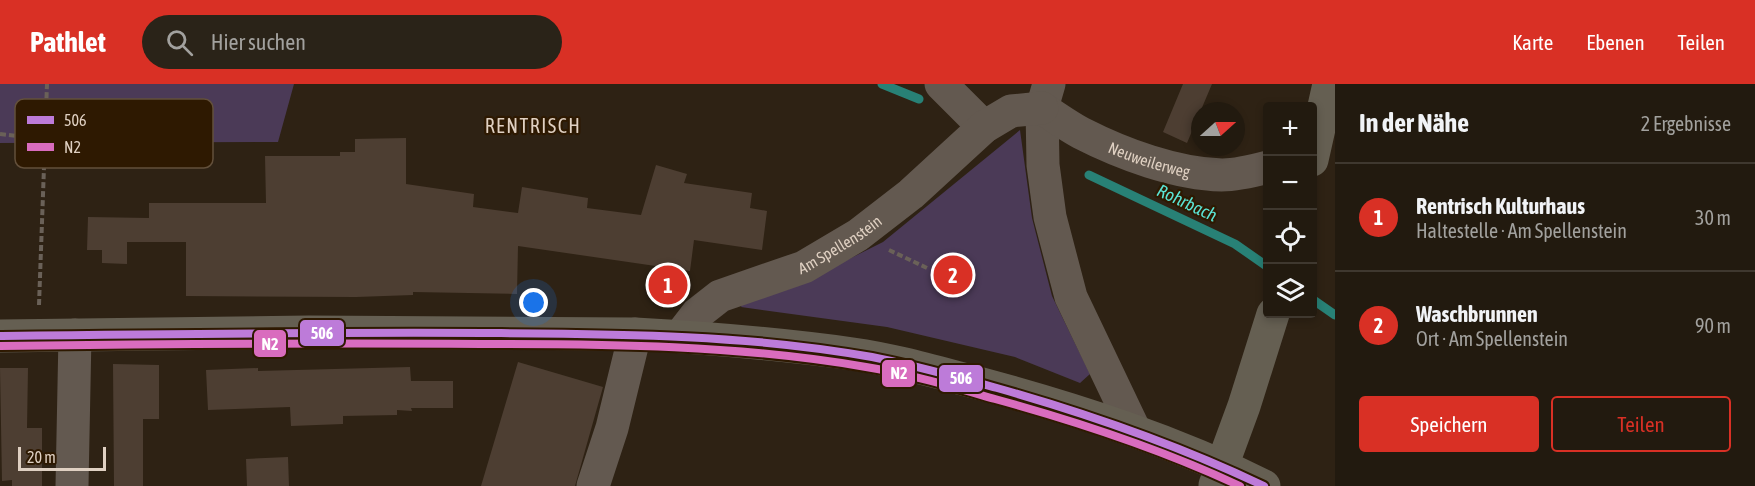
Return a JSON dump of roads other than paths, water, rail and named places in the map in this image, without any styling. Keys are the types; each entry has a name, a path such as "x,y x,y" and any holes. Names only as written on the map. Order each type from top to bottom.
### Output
{"main road":[{"path":"1313,156 1329,84"},
{"path":"1215,486 1244,406 1272,318"},
{"path":"0,336 309,332 635,334 680,336 854,354 915,366 1031,397 1136,431 1186,450 1264,486"}],"street":[{"path":"941,84 984,127"},
{"path":"1046,96 1043,165 1050,217 1071,297 1136,431"},
{"name":"Am Spellenstein","path":"680,336 697,315 720,296 804,267 858,235 911,194 984,127 1011,111 1046,96"},
{"name":"Neuweilerweg","path":"1046,96 1080,133 1145,160 1186,171 1223,175 1263,168"},
{"path":"1317,150 1335,143"},
{"path":"593,486 612,428 635,334"},
{"path":"72,486 75,335"}],"waterway":[{"name":"Rohrbach","path":"882,84 919,99"},
{"name":"Rohrbach","path":"1089,175 1235,244 1264,264"},
{"name":"Rohrbach","path":"1317,302 1335,315"}],"place":[{"name":"Waschbrunnen","path":"953,275"},
{"name":"Rentrisch Kulturhaus","path":"668,285"}],"district":[{"name":"RENTRISCH","path":"533,126"}]}
